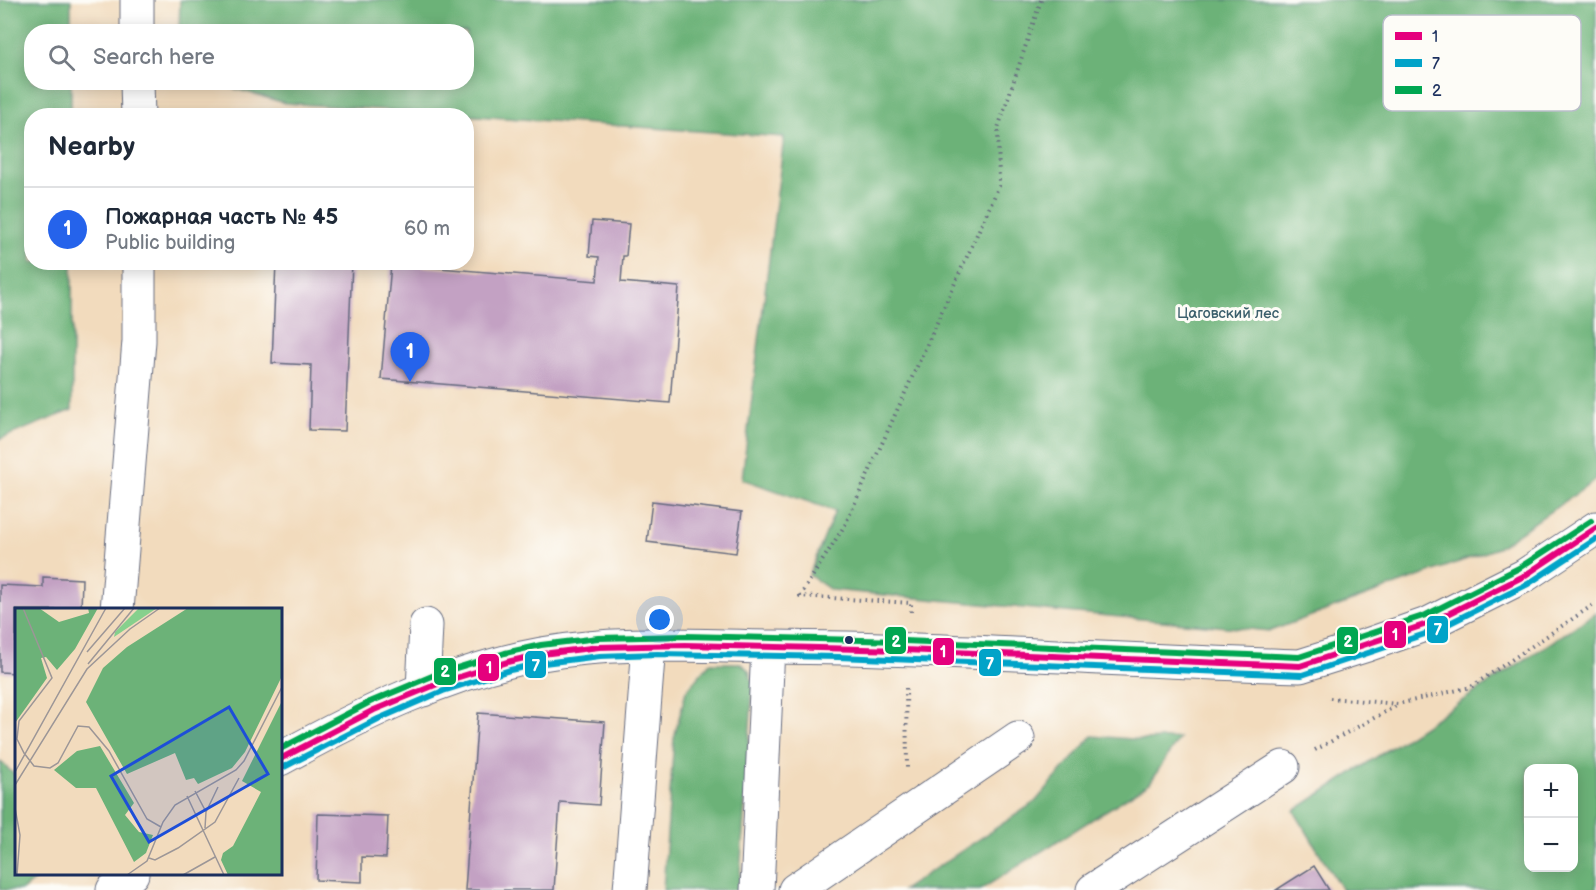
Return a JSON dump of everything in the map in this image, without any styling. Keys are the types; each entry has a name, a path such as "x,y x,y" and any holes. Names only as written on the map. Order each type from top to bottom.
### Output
{"street":[{"path":"137,0 137,24"},
{"path":"137,90 138,108"},
{"path":"117,608 140,341 139,270"},
{"path":"282,758 377,709 484,668 540,654 592,647 649,645 768,647 1300,666 1430,623 1524,576 1596,528"},
{"path":"423,690 426,625"},
{"path":"630,890 649,645"},
{"path":"757,890 768,647"},
{"path":"795,890 1018,738"},
{"path":"1093,890 1282,767"},
{"path":"113,890 130,875"}],"path":[{"path":"907,813 906,690 911,603 800,596 845,525 999,186 998,128 1041,0"},
{"path":"1282,767 1398,705"}],"green space":[{"path":"0,0 71,0 71,24 24,24 24,90 71,90 71,108 24,108 24,270 72,270 72,410 0,439"},
{"name":"Цаговский лес","path":"180,0 1596,0 1596,480 1497,548 1270,631 831,590 809,575 835,511 742,479 784,137 474,116 474,108 358,108 285,103 240,90 474,90 474,24 179,24"},
{"path":"1596,613 1596,890 1342,890 1294,811"},
{"path":"710,663 741,663 749,671 753,684 739,890 663,890 674,738 686,691"},
{"path":"1092,736 1145,740 1179,738 1150,783 980,890 903,890 1035,802"},
{"path":"0,761 15,775 15,875 41,875 22,890 0,890"}],"building":[{"path":"592,221 629,224 621,282 679,287 670,403 381,379 390,270 464,270 597,281 599,257 589,256"},
{"path":"276,270 352,270 345,431 309,430 311,365 272,363"},
{"path":"652,501 742,512 736,553 647,542"},
{"path":"43,577 82,579 81,608 15,608 15,673 0,672 0,585 43,587"},
{"path":"478,713 605,722 599,805 560,802 554,890 465,890"},
{"path":"318,814 388,816 386,858 362,857 362,882 316,880"},
{"path":"1314,866 1329,890 1276,890"}],"transit line":[{"name":"2","path":"282,748 370,702 437,674 505,653 541,645 598,638 685,636 904,641 1299,657 1426,615 1519,568 1591,521"},
{"name":"1","path":"282,758 374,710 440,683 507,662 542,654 599,647 685,645 904,650 1300,666 1430,623 1524,576 1596,528"},
{"name":"7","path":"284,767 378,719 443,691 510,670 600,656 657,654 838,657 1302,675 1434,631 1528,584 1596,539"}],"place":[{"name":"Пожарная часть № 45","path":"410,382"}]}
